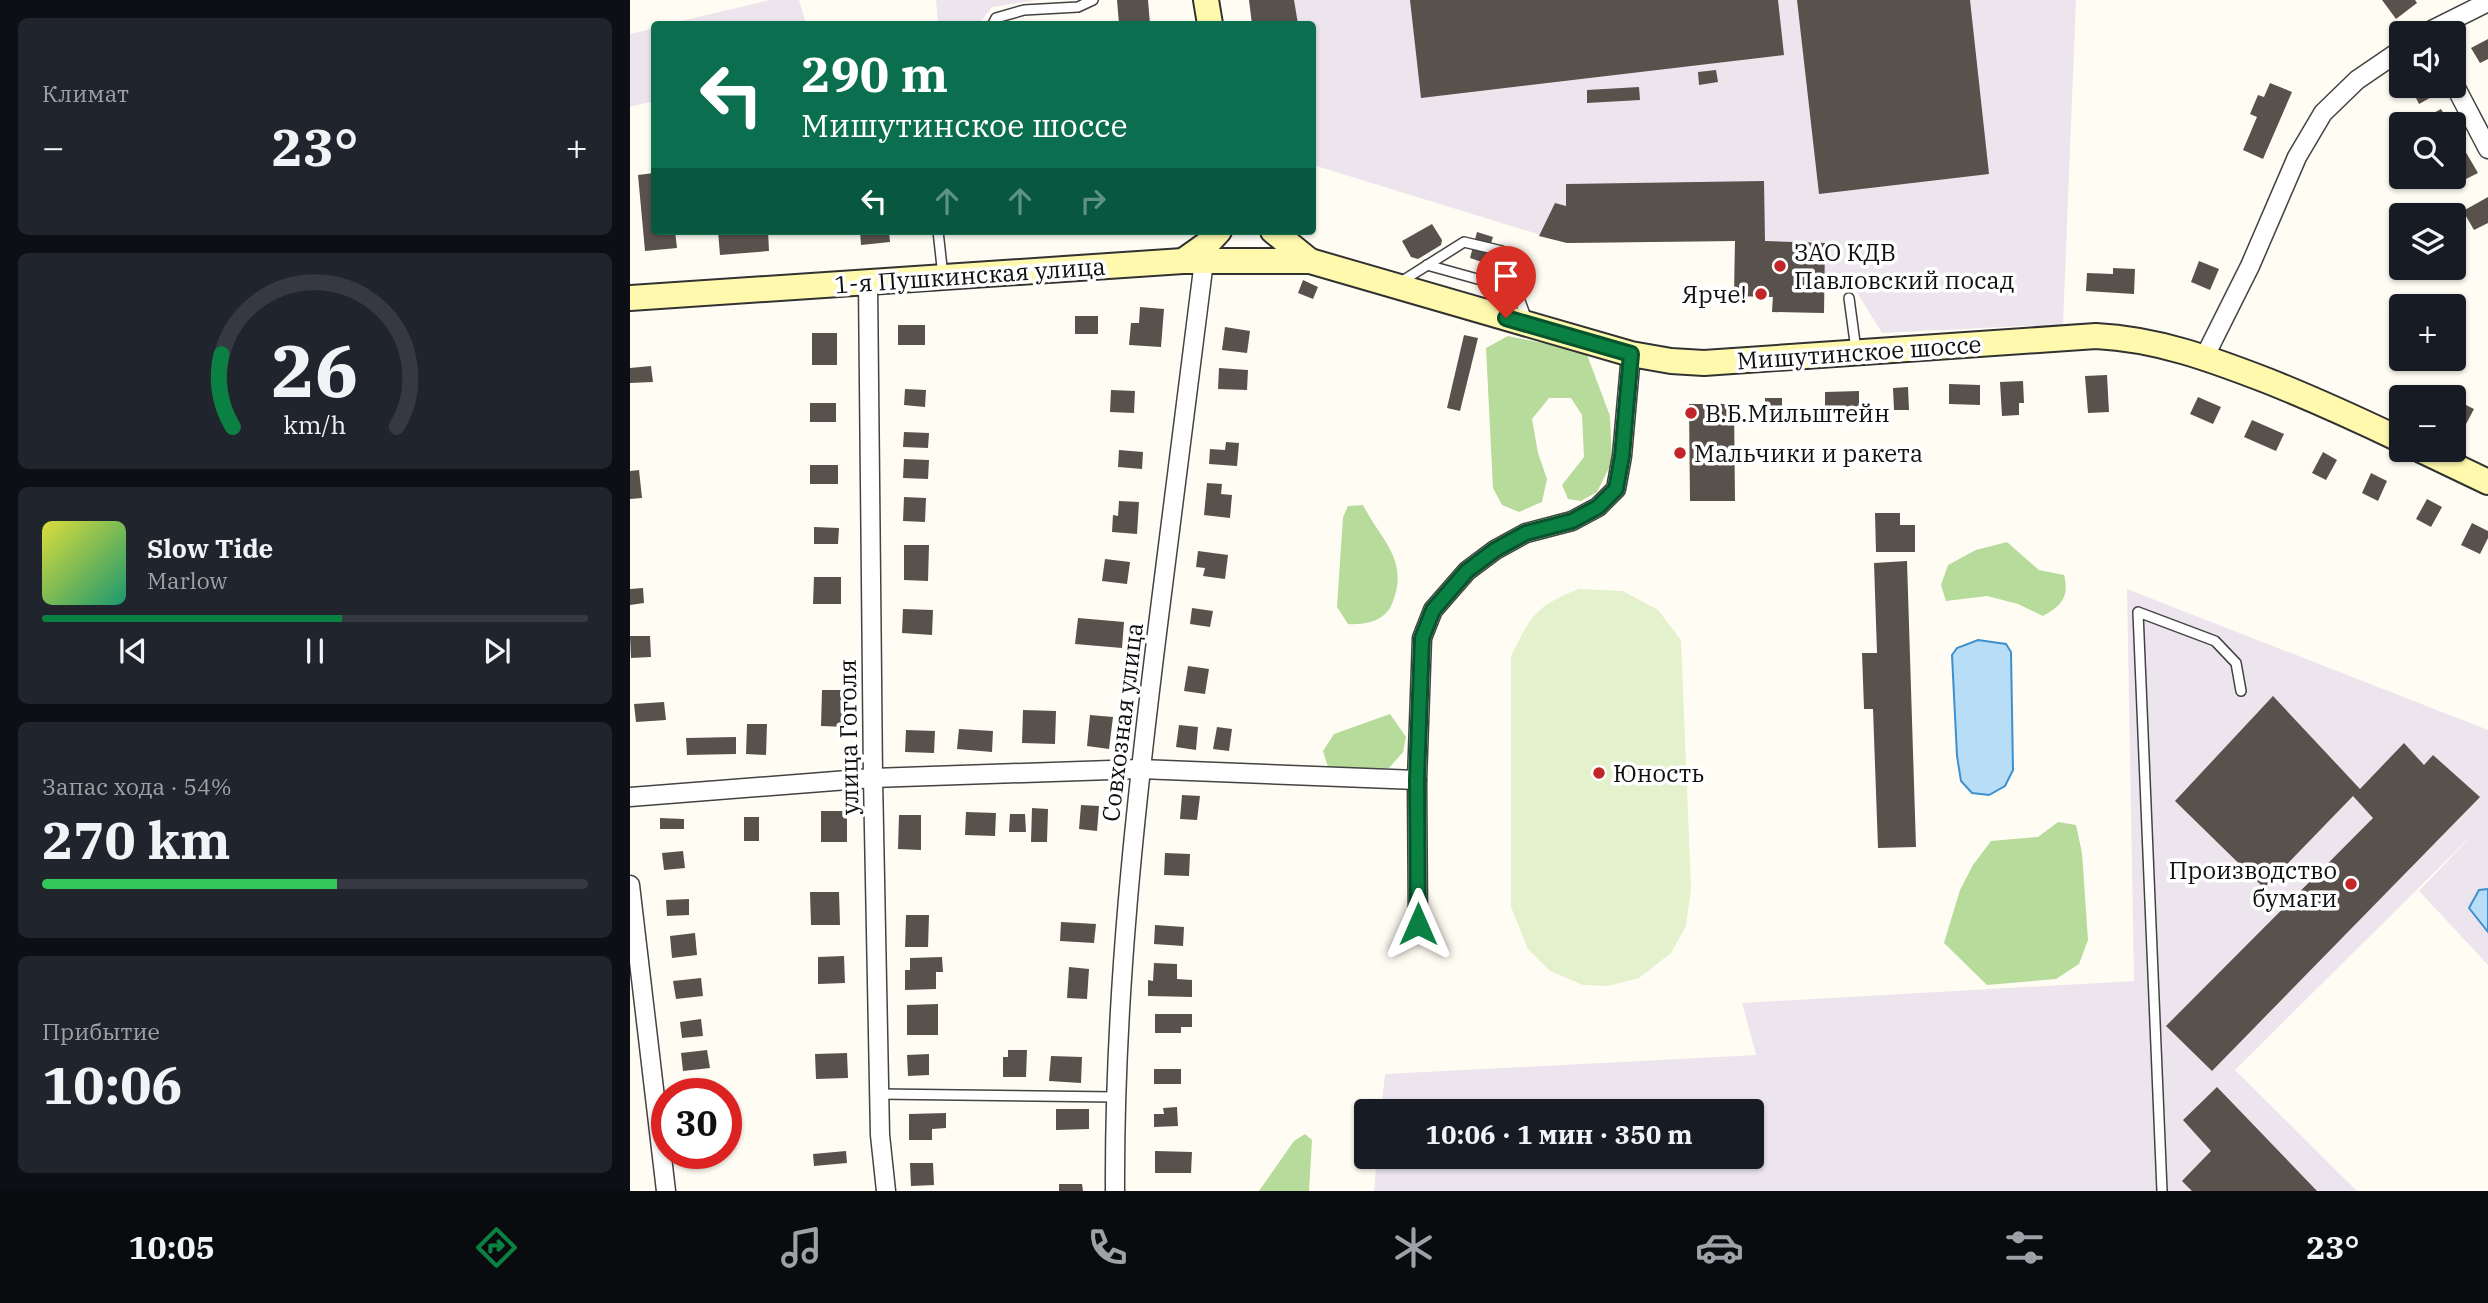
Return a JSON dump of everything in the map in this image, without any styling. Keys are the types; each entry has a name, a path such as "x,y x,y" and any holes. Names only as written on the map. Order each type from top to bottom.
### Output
{"main road":[{"path":"1206,0 1210,21"},
{"path":"1194,261 1215,235"},
{"path":"1278,235 1310,261"},
{"name":"1-я Пушкинская улица","path":"630,298 1194,261 1310,261"},
{"name":"Мишутинское шоссе","path":"1310,261 1631,354 1671,361 1704,363 2096,336 2151,342 2205,356 2337,409 2389,434"},
{"path":"2446,462 2488,482"}],"street":[{"path":"2450,21 2488,2"},
{"path":"2205,356 2249,266 2297,157 2323,113 2357,80 2389,58"},
{"path":"2461,98 2488,149"},
{"name":"Совхозная улица","path":"1115,1191 1119,1005 1140,769 1194,261"},
{"name":"улица Гоголя","path":"868,282 879,1094 886,1191"},
{"path":"1418,924 1417,780 1422,638 1433,610 1467,571 1495,550 1526,533 1580,516 1598,507 1616,489 1622,456 1631,354"},
{"path":"630,797 873,778 1140,769 1417,780"},
{"path":"630,885 666,1191"},
{"path":"630,977 638,953"}],"lane":[{"path":"994,21 996,18 1024,10 1078,7 1093,0"},
{"path":"938,235 943,278"},
{"path":"1393,286 1464,242 1502,251 1529,325"},
{"path":"1427,265 1517,290"},
{"path":"1849,298 1857,352"},
{"path":"2162,1191 2138,612 2215,640 2236,663 2241,691"},
{"path":"879,1094 1115,1097"}],"shaded area":[{"path":"770,0 799,0 805,21 681,21"},
{"path":"936,0 1037,0 992,7 981,21 938,21"},
{"path":"1249,0 2076,0 2063,324 1882,333 1856,291 1844,290 1824,290 1824,313 1772,312 1772,297 1734,296 1735,241 1567,243 1316,166 1316,21 1252,21"},
{"path":"651,29 651,102 630,107 630,34"},
{"path":"2127,589 2488,730 2488,965 2419,891 2477,830 2235,1070 2357,1191 1374,1191 1376,1169 1764,1169 1764,1099 1382,1099 1385,1074 1756,1055 1742,1003 2134,981"}],"green space":[{"path":"1508,336 1586,352 1610,416 1612,462 1597,492 1581,501 1568,499 1562,485 1584,457 1582,415 1571,398 1549,398 1532,419 1538,453 1547,479 1542,502 1519,512 1502,505 1493,488 1486,348"},
{"path":"1363,505 1392,552 1398,576 1391,606 1383,616 1367,623 1348,624 1337,607 1343,517 1348,506"},
{"path":"2007,542 2039,570 2064,575 2065,595 2055,608 2043,616 2018,604 1987,596 1946,601 1941,585 1948,565 1976,550"},
{"name":"Юность","path":"1579,589 1623,591 1658,610 1681,640 1691,889 1686,926 1671,953 1639,978 1608,986 1583,985 1550,971 1528,949 1511,907 1511,656 1524,631 1543,607"},
{"path":"1390,714 1406,737 1403,752 1389,768 1360,772 1328,767 1323,751 1334,734"},
{"path":"2058,822 2076,825 2082,853 2088,940 2079,964 2056,979 1987,985 1944,943 1960,890 1973,865 1991,841 2038,837"},
{"path":"1305,1134 1312,1140 1309,1191 1259,1191 1294,1141"}],"water":[{"path":"1978,640 2006,644 2011,652 2013,770 2005,786 1989,795 1972,793 1961,781 1957,756 1952,655 1957,648"},
{"path":"2488,889 2488,932 2469,908 2479,890"}],"building":[{"path":"1117,0 1148,0 1150,21 1119,21"},
{"path":"1249,0 1294,0 1298,21 1252,21"},
{"path":"1410,0 1778,0 1784,55 1421,98"},
{"path":"1797,0 1970,0 1989,174 1819,194"},
{"path":"2382,0 2415,0 2417,3 2396,19"},
{"path":"2488,39 2488,59 2480,63 2471,48"},
{"path":"1716,70 1718,82 1699,85 1698,72"},
{"path":"2270,83 2292,92 2263,159 2243,150 2257,117 2250,114 2258,95 2264,97"},
{"path":"1639,87 1640,100 1587,103 1587,90"},
{"path":"2416,98 2430,98 2419,104"},
{"path":"2466,152 2478,173 2466,179"},
{"path":"651,173 651,235 675,235 677,248 645,251 638,175"},
{"path":"1764,181 1765,241 1825,243 1824,313 1772,312 1773,297 1734,296 1735,241 1567,243 1539,236 1555,203 1566,206 1566,184"},
{"path":"2488,197 2488,223 2474,230 2466,216 2466,209"},
{"path":"1432,224 1442,240 1441,245 1418,259 1411,257 1402,241"},
{"path":"1477,232 1493,237 1485,263 1470,258"},
{"path":"718,235 768,235 769,251 720,255"},
{"path":"860,235 889,235 890,242 861,245"},
{"path":"2199,261 2219,269 2210,290 2191,282"},
{"path":"2113,268 2135,269 2134,294 2086,291 2087,273 2113,274"},
{"path":"1303,280 1318,287 1313,299 1298,293"},
{"path":"1140,307 1164,309 1161,347 1129,345 1131,323 1139,323"},
{"path":"1075,316 1098,316 1098,334 1075,334"},
{"path":"898,325 925,325 925,345 898,345"},
{"path":"1225,327 1250,331 1247,353 1222,350"},
{"path":"812,333 837,333 837,365 812,365"},
{"path":"1464,335 1478,338 1460,411 1447,408"},
{"path":"651,366 653,382 630,383 630,368"},
{"path":"1219,368 1248,370 1247,390 1218,389"},
{"path":"2107,375 2109,412 2088,413 2085,376"},
{"path":"2023,381 2024,403 2019,403 2019,415 2002,416 2000,382"},
{"path":"1949,384 1980,385 1980,405 1949,404"},
{"path":"1908,387 1909,410 1894,410 1893,388"},
{"path":"905,389 926,390 925,407 904,405"},
{"path":"1111,390 1135,391 1134,413 1110,412"},
{"path":"1859,391 1859,414 1825,415 1825,392"},
{"path":"2198,397 2221,407 2213,424 2190,414"},
{"path":"1765,398 1782,398 1782,422 1765,422"},
{"path":"810,403 836,403 836,422 810,422"},
{"path":"1689,404 1734,404 1735,501 1690,501"},
{"path":"2466,405 2474,409 2466,424"},
{"path":"2252,420 2284,434 2276,451 2244,437"},
{"path":"904,432 929,433 928,448 903,447"},
{"path":"1226,442 1239,443 1237,466 1209,464 1210,449 1225,450"},
{"path":"1119,450 1143,452 1142,469 1118,467"},
{"path":"2323,452 2337,460 2326,480 2312,473"},
{"path":"904,459 929,460 928,479 903,478"},
{"path":"810,465 838,465 838,484 810,484"},
{"path":"639,470 642,498 630,499 630,471"},
{"path":"2371,473 2387,481 2378,501 2362,493"},
{"path":"1207,483 1222,484 1221,494 1232,495 1230,518 1204,515"},
{"path":"904,497 926,498 925,522 903,521"},
{"path":"2427,499 2442,507 2431,527 2416,519"},
{"path":"1119,501 1139,502 1137,534 1112,532 1113,515 1118,516"},
{"path":"1875,513 1900,513 1900,525 1915,525 1915,552 1876,552"},
{"path":"2472,523 2488,531 2488,538 2480,554 2461,545"},
{"path":"814,527 839,528 838,544 814,544"},
{"path":"904,545 929,545 928,581 904,580"},
{"path":"1198,551 1228,555 1225,579 1203,576 1205,568 1196,567"},
{"path":"1105,559 1130,562 1127,584 1102,581"},
{"path":"1907,561 1916,847 1878,848 1873,709 1864,709 1862,653 1877,653 1874,563"},
{"path":"814,577 841,577 841,604 813,604"},
{"path":"643,588 644,603 630,605 630,589"},
{"path":"1192,608 1213,611 1210,627 1190,624"},
{"path":"903,609 933,610 932,635 902,633"},
{"path":"1078,618 1124,622 1122,648 1075,644"},
{"path":"630,636 650,636 651,657 631,658"},
{"path":"1188,666 1209,669 1205,694 1184,691"},
{"path":"822,690 846,690 846,727 821,726"},
{"path":"2273,696 2360,789 2404,743 2424,765 2433,755 2480,797 2212,1071 2166,1026 2373,818 2353,796 2264,888 2175,801"},
{"path":"664,702 666,720 636,722 634,704"},
{"path":"1023,710 1056,711 1055,744 1022,743"},
{"path":"1090,715 1113,717 1109,749 1087,746"},
{"path":"747,724 767,724 766,755 746,754"},
{"path":"1179,725 1198,727 1196,750 1176,747"},
{"path":"1217,727 1232,729 1229,751 1213,749"},
{"path":"959,729 993,731 992,752 957,749"},
{"path":"906,730 935,731 934,753 905,752"},
{"path":"736,737 736,754 687,755 686,738"},
{"path":"1182,795 1200,796 1197,820 1180,819"},
{"path":"1081,805 1099,806 1097,831 1079,829"},
{"path":"1032,808 1048,809 1047,842 1031,842"},
{"path":"821,811 847,811 847,842 821,842"},
{"path":"966,812 996,813 995,836 965,835"},
{"path":"1010,814 1025,814 1026,832 1009,832"},
{"path":"899,815 921,815 921,850 898,849"},
{"path":"744,817 759,817 759,841 744,841"},
{"path":"660,818 684,819 684,829 660,829"},
{"path":"683,851 685,868 664,870 662,853"},
{"path":"1165,853 1190,854 1189,876 1164,875"},
{"path":"810,892 839,892 840,925 811,925"},
{"path":"689,899 689,915 667,916 666,900"},
{"path":"906,915 929,915 928,947 905,947"},
{"path":"1061,922 1096,924 1094,943 1060,941"},
{"path":"1155,925 1184,927 1183,946 1154,944"},
{"path":"695,933 697,955 672,958 670,936"},
{"path":"844,956 845,983 818,984 818,957"},
{"path":"942,957 943,972 936,972 936,989 905,990 905,970 910,970 910,958"},
{"path":"1154,963 1177,964 1177,979 1192,980 1192,997 1148,996 1148,980 1153,981"},
{"path":"1069,967 1089,969 1087,999 1067,998"},
{"path":"701,978 703,996 676,999 673,981"},
{"path":"938,1004 938,1035 907,1035 907,1005"},
{"path":"1155,1014 1192,1014 1192,1027 1181,1027 1181,1033 1155,1033"},
{"path":"701,1019 703,1036 682,1038 680,1022"},
{"path":"707,1050 710,1068 683,1071 681,1053"},
{"path":"1008,1050 1027,1050 1026,1077 1003,1077 1003,1057 1008,1057"},
{"path":"847,1053 848,1078 816,1079 815,1054"},
{"path":"929,1054 929,1075 908,1076 907,1055"},
{"path":"1051,1056 1082,1057 1081,1083 1049,1081"},
{"path":"1154,1069 1181,1069 1181,1084 1154,1084"},
{"path":"2217,1087 2317,1191 2192,1191 2182,1181 2211,1151 2183,1120"},
{"path":"1177,1107 1178,1126 1154,1127 1154,1114 1164,1114 1163,1108"},
{"path":"1056,1109 1089,1109 1089,1129 1056,1130"},
{"path":"946,1113 946,1128 932,1129 932,1140 909,1140 909,1114"},
{"path":"846,1151 847,1163 814,1166 813,1154"},
{"path":"1155,1151 1192,1152 1191,1173 1155,1173"},
{"path":"910,1163 933,1163 934,1185 911,1186"},
{"path":"1059,1184 1082,1184 1083,1191 1059,1191"}],"place":[{"name":"ЗАО КДВ Павловский посад","path":"1780,266"},
{"name":"Ярче!","path":"1761,294"},
{"name":"В.Б.Мильштейн","path":"1691,413"},
{"name":"Мальчики и ракета","path":"1680,453"},
{"name":"Юность","path":"1599,773"},
{"name":"Производство бумаги","path":"2351,884"}],"route":[{"path":"1418,924 1417,780 1422,638 1433,610 1467,571 1495,550 1526,533 1572,521 1598,507 1616,489 1622,456 1631,354 1506,318"}]}
